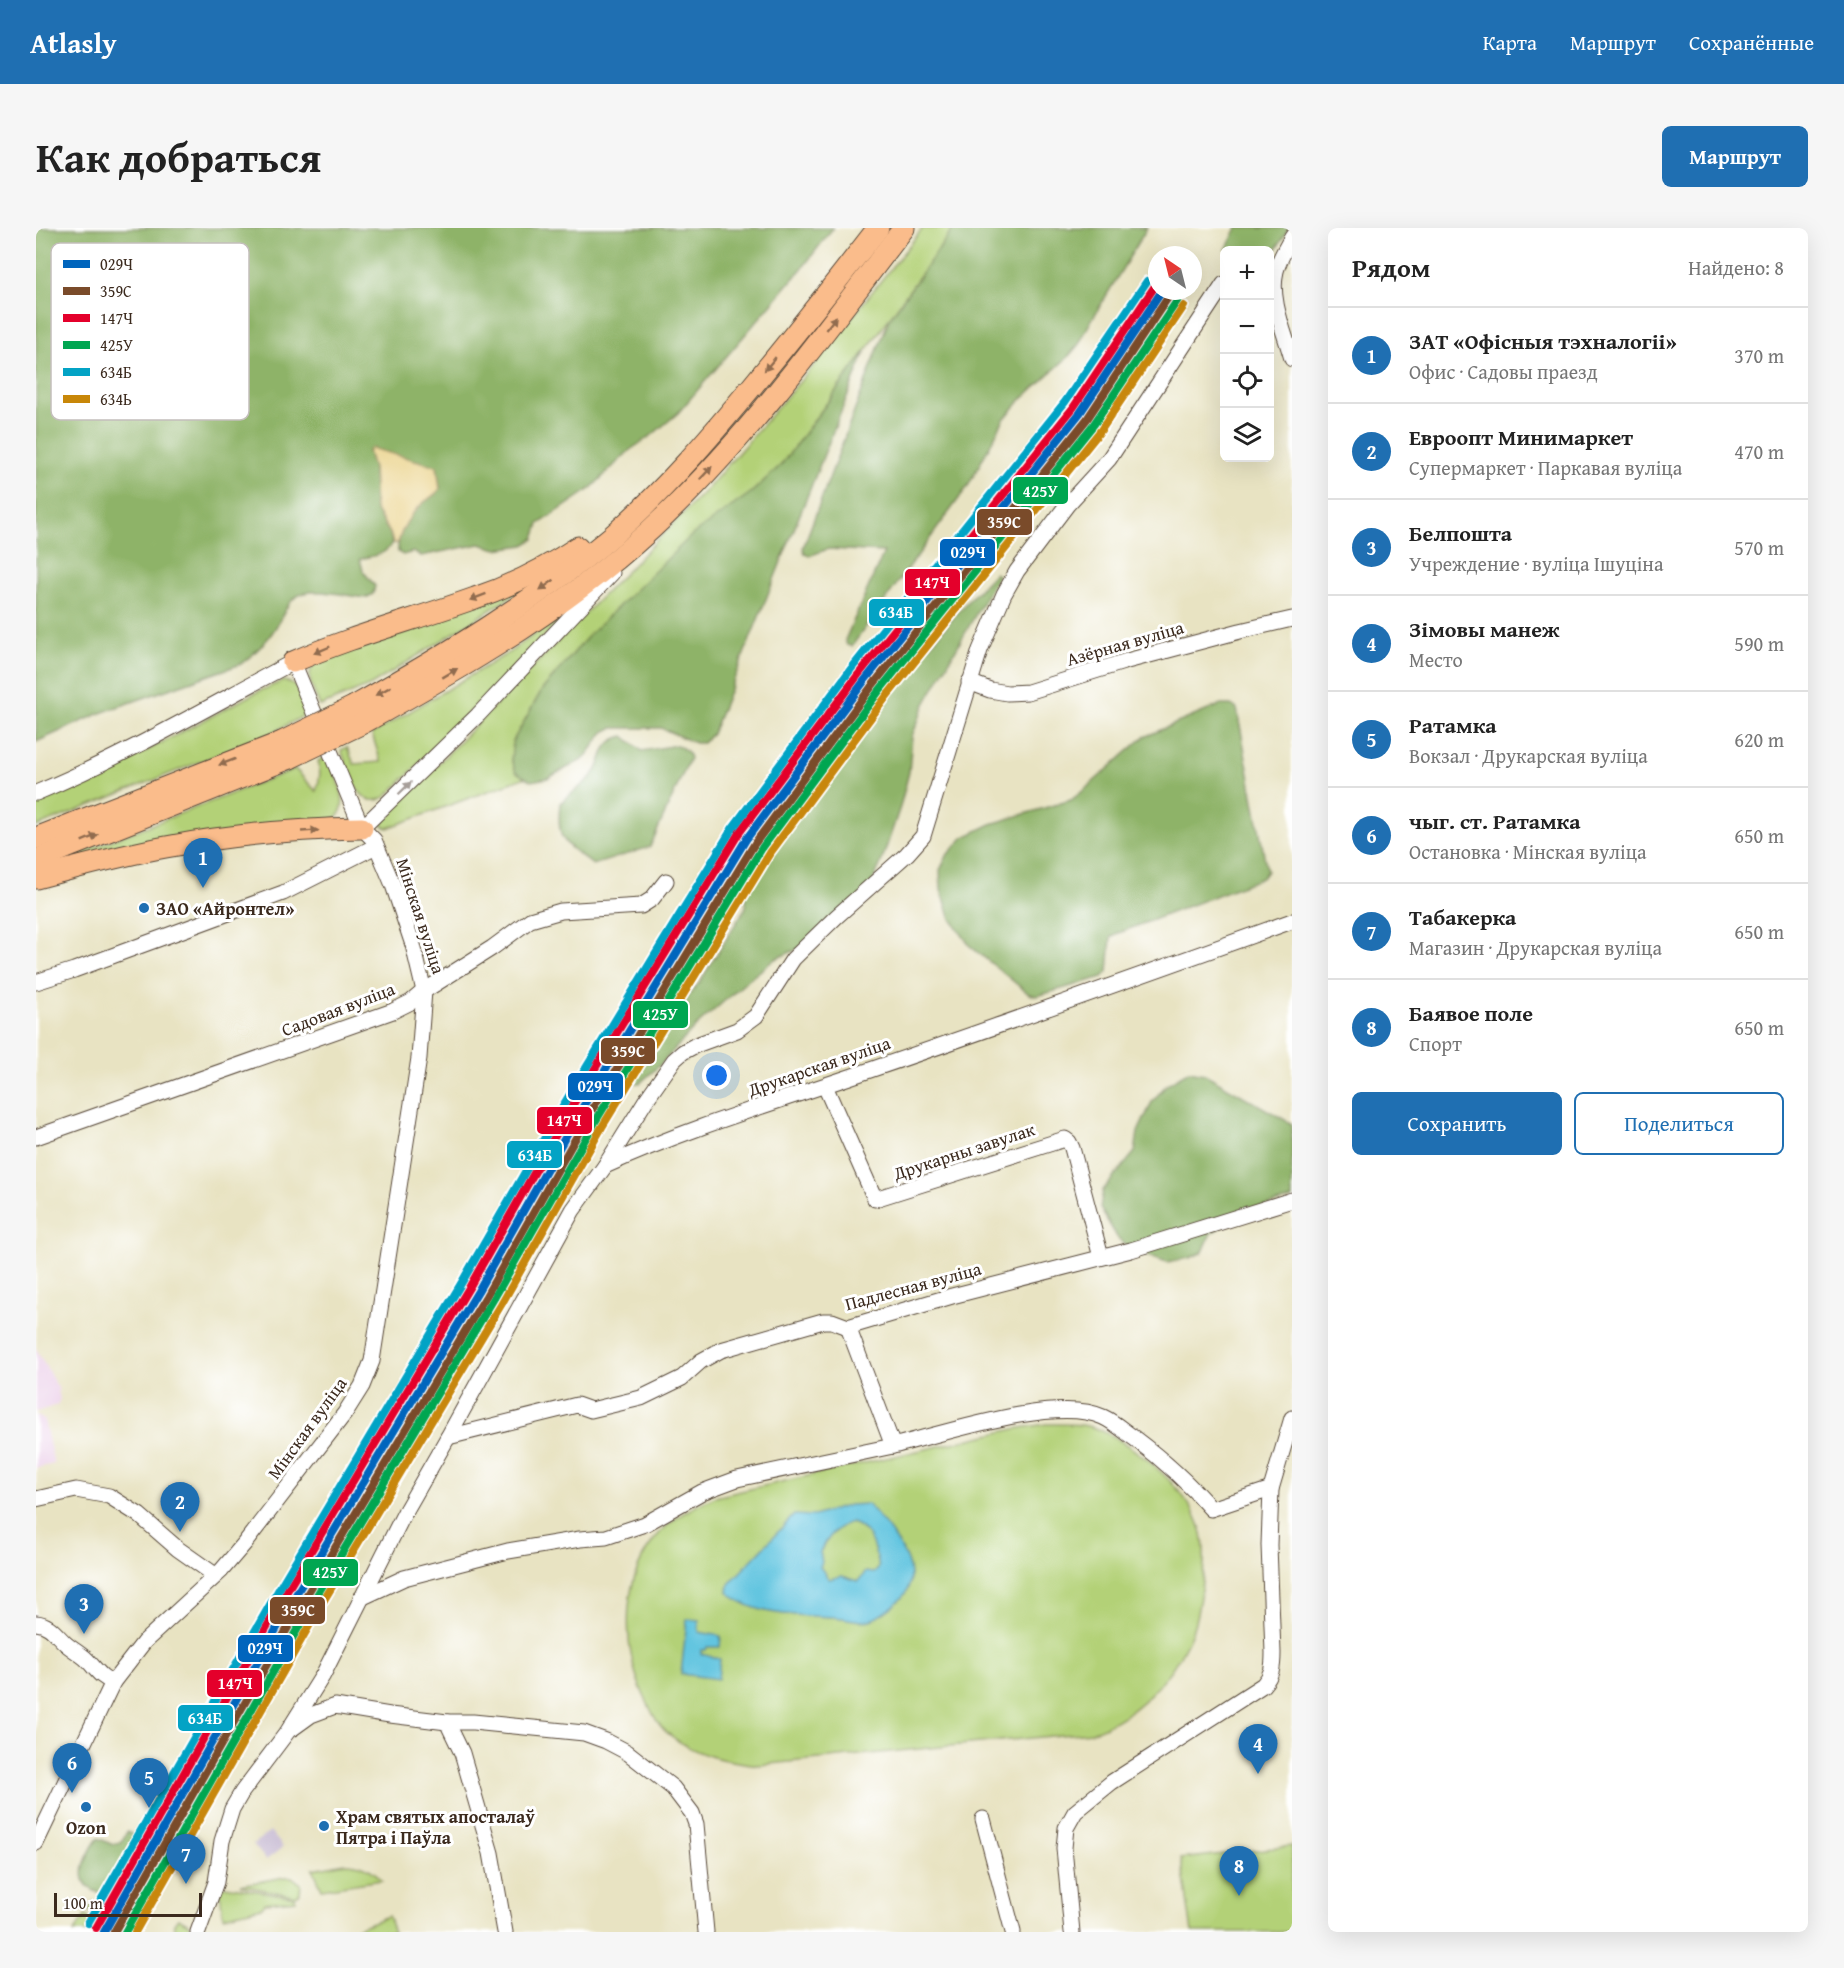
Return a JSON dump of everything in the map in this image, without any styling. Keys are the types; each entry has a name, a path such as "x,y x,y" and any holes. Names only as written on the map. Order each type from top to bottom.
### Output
{"highway":[{"path":"359,715 565,573 645,506 717,429 878,228"},
{"path":"36,860 286,750 359,715 415,695 513,635 615,560 666,515 713,466 801,362 904,228"},
{"path":"293,662 366,633 477,598 554,563 590,540 684,464"},
{"path":"36,838 286,750"},
{"path":"36,878 166,847 258,834 362,828"}],"street":[{"path":"1274,280 1292,237"},
{"path":"605,1166 674,1060 696,1045 737,1030 756,1016 793,959 907,854 923,836 969,682 991,621 1017,571 1067,505 1109,459 1220,290"},
{"path":"1274,293 1292,359"},
{"path":"362,828 478,716 666,515"},
{"name":"Азёрная вуліца","path":"969,682 999,692 1028,692 1127,662 1292,619"},
{"path":"36,793 155,737 293,662"},
{"name":"Мінская вуліца","path":"36,1843 113,1682 144,1642 215,1575 250,1537 345,1413 367,1374 377,1338 393,1215 419,1058 424,991 404,916 374,840 362,828 293,662"},
{"path":"36,982 283,893 376,846"},
{"name":"Садовая вуліца","path":"36,1137 393,1011 411,1002 530,920 561,910 641,906 652,900 666,881"},
{"name":"Друкарская вуліца","path":"198,1932 216,1882 222,1841 232,1809 288,1731 323,1675 405,1512 573,1210 605,1166 650,1145 1046,1009 1292,921"},
{"name":"Друкарны завулак","path":"825,1086 875,1199 1065,1139 1072,1148 1101,1257"},
{"name":"Падлесная вуліца","path":"448,1437 576,1406 591,1410 641,1398 682,1378 701,1361 721,1350 823,1322 832,1321 848,1327 952,1296 1101,1257 1292,1200"},
{"path":"848,1327 893,1446"},
{"path":"361,1598 404,1578 508,1551 580,1539 606,1538 645,1524 702,1492 737,1479 893,1446 1018,1414 1053,1411 1083,1412 1102,1416 1135,1439 1194,1490 1211,1509 1271,1489"},
{"path":"1072,1932 1064,1848 1066,1828 1070,1818 1103,1788 1263,1685 1273,1670 1269,1545 1271,1489 1287,1449 1292,1418"},
{"path":"36,1499 76,1490 109,1496 139,1515 171,1543 215,1575"},
{"path":"36,1623 46,1625 107,1680 113,1682"},
{"path":"288,1731 311,1715 335,1706 447,1722 485,1723 584,1733 627,1752 673,1788 692,1813 696,1824 706,1932"},
{"path":"447,1722 462,1753 491,1853 505,1932"},
{"path":"983,1819 1013,1932"}],"shaded area":[{"path":"36,1349 59,1390 57,1391 60,1399 57,1405 36,1412"},
{"path":"36,1415 44,1420 54,1464 36,1468"},
{"path":"270,1831 283,1847 266,1860 253,1844"}],"green space":[{"path":"36,228 833,228 804,266 678,413 630,450 589,490 539,524 534,539 524,545 497,549 480,544 421,556 413,552 403,555 398,552 398,545 404,526 421,504 440,489 437,467 368,451 373,468 375,509 390,533 392,543 383,553 360,559 363,571 375,586 373,594 366,598 323,592 303,593 292,600 269,638 241,664 103,712 36,742"},
{"path":"923,228 954,228 781,465 591,633 542,690 513,741 516,772 526,777 388,828 385,827 382,824 384,819 708,488 809,371"},
{"path":"954,228 1147,228 1079,344 1004,419 968,486 852,646 847,645 845,640 884,552 828,549 809,556 805,554 803,548 889,319"},
{"path":"1237,228 1289,228 1274,252 1274,246 1228,246"},
{"path":"865,352 712,734 703,743 695,743 661,728 612,728 604,732 584,759 548,778 531,781 516,772 511,760 513,741 542,690 591,633 693,534 752,492 781,465"},
{"path":"552,571 371,685 320,706 312,689 310,677 310,672 317,662"},
{"path":"995,573 998,575 925,704 912,736 909,772 900,807 881,863 863,903 816,941 775,959 747,981 696,1026 640,1083 634,1083 631,1078 636,1066 654,1040 677,1019 688,996 699,983 746,907 746,898 737,888 747,869 811,786 965,604"},
{"path":"577,603 388,795 378,800 370,800 362,795 352,779 341,750 347,747 354,764 381,762 372,734 510,652"},
{"path":"283,681 297,688 309,713 272,733 36,827 36,802 118,766 255,693"},
{"path":"1220,705 1231,705 1237,709 1267,871 1262,878 1116,934 1111,938 1108,972 1103,977 1037,996 1029,994 970,946 951,919 941,889 940,870 948,854 964,837 991,824 1071,800 1144,737"},
{"path":"624,736 642,751 677,745 687,751 690,758 650,847 593,865 564,840 559,826 560,803 593,775 606,747"},
{"path":"328,756 339,782 343,801 338,816 330,822 45,866 295,769 316,791 320,776 318,761"},
{"path":"1189,1071 1205,1074 1292,1124 1292,1199 1248,1211 1211,1233 1203,1252 1190,1258 1167,1262 1131,1250 1117,1237 1100,1208 1103,1190 1135,1152 1138,1132 1152,1102 1167,1084"},
{"path":"1046,1424 1087,1426 1114,1437 1129,1447 1145,1458 1174,1485 1195,1515 1201,1530 1204,1551 1203,1575 1191,1635 1171,1670 1135,1708 1121,1718 1091,1732 759,1765 723,1760 701,1753 680,1742 659,1724 639,1683 633,1663 628,1620 634,1578 642,1559 653,1541 673,1520 715,1497 1014,1429"},
{"path":"127,1832 144,1840 121,1882 104,1894 93,1890 87,1885 83,1870 93,1846 98,1838 111,1844 121,1842"},
{"path":"1292,1846 1292,1932 1192,1932 1181,1859"},
{"path":"345,1863 365,1867 382,1880 322,1889 313,1869"},
{"path":"292,1877 301,1884 300,1893 296,1896 240,1885"},
{"path":"219,1885 295,1897 296,1900 265,1903 262,1907 223,1916"},
{"path":"93,1902 107,1911 95,1932 74,1932 85,1916 92,1919 95,1914 88,1910"},
{"path":"388,1916 394,1932 353,1932 352,1930"},
{"path":"178,1918 191,1925 190,1932 176,1932 174,1923"}],"sand":[{"path":"371,448 437,466 440,489 413,513 398,543 393,543 390,533 375,509 373,468 368,451"}],"water":[{"path":"867,1504 881,1520 903,1553 910,1576 909,1586 900,1600 892,1607 875,1618 863,1621 837,1617 791,1615 750,1606 728,1592 729,1584 794,1515 814,1516 849,1505","holes":["852,1522 870,1539 878,1561 878,1568 874,1573 866,1572 858,1581 842,1576 829,1579 820,1567 822,1562 820,1552 837,1529"]},
{"path":"687,1619 699,1620 699,1632 721,1636 720,1647 707,1647 706,1650 701,1650 701,1654 720,1659 718,1679 681,1674"}],"transit line":[{"name":"634Б","path":"88,1923 283,1582 462,1282 564,1104 732,829 851,669 1065,402 1147,281"},
{"name":"147Ч","path":"96,1928 290,1586 470,1286 571,1108 739,833 858,675 1073,408 1148,296"},
{"name":"029Ч","path":"104,1932 298,1591 478,1291 579,1113 747,838 865,680 1080,413 1156,300"},
{"name":"359С","path":"114,1932 306,1596 486,1296 587,1118 755,843 872,686 1087,419 1166,300"},
{"name":"425У","path":"125,1932 314,1600 493,1300 595,1122 762,848 879,691 1094,424 1177,301"},
{"name":"634Ь","path":"135,1932 321,1605 501,1305 602,1127 770,853 886,697 1101,430 1184,306"}],"place":[{"name":"ЗАТ «Офісныя тэхналогіі»","path":"203,888"},
{"name":"ЗАО «Айронтел»","path":"144,908"},
{"name":"Евроопт Минимаркет","path":"180,1532"},
{"name":"Белпошта","path":"84,1634"},
{"name":"Зімовы манеж","path":"1258,1774"},
{"name":"чыг. ст. Ратамка","path":"72,1793"},
{"name":"Ozon","path":"86,1807"},
{"name":"Ратамка","path":"149,1808"},
{"name":"Храм святых апосталаў Пятра і Паўла","path":"324,1826"},
{"name":"Табакерка","path":"186,1884"},
{"name":"Баявое поле","path":"1239,1896"}]}
